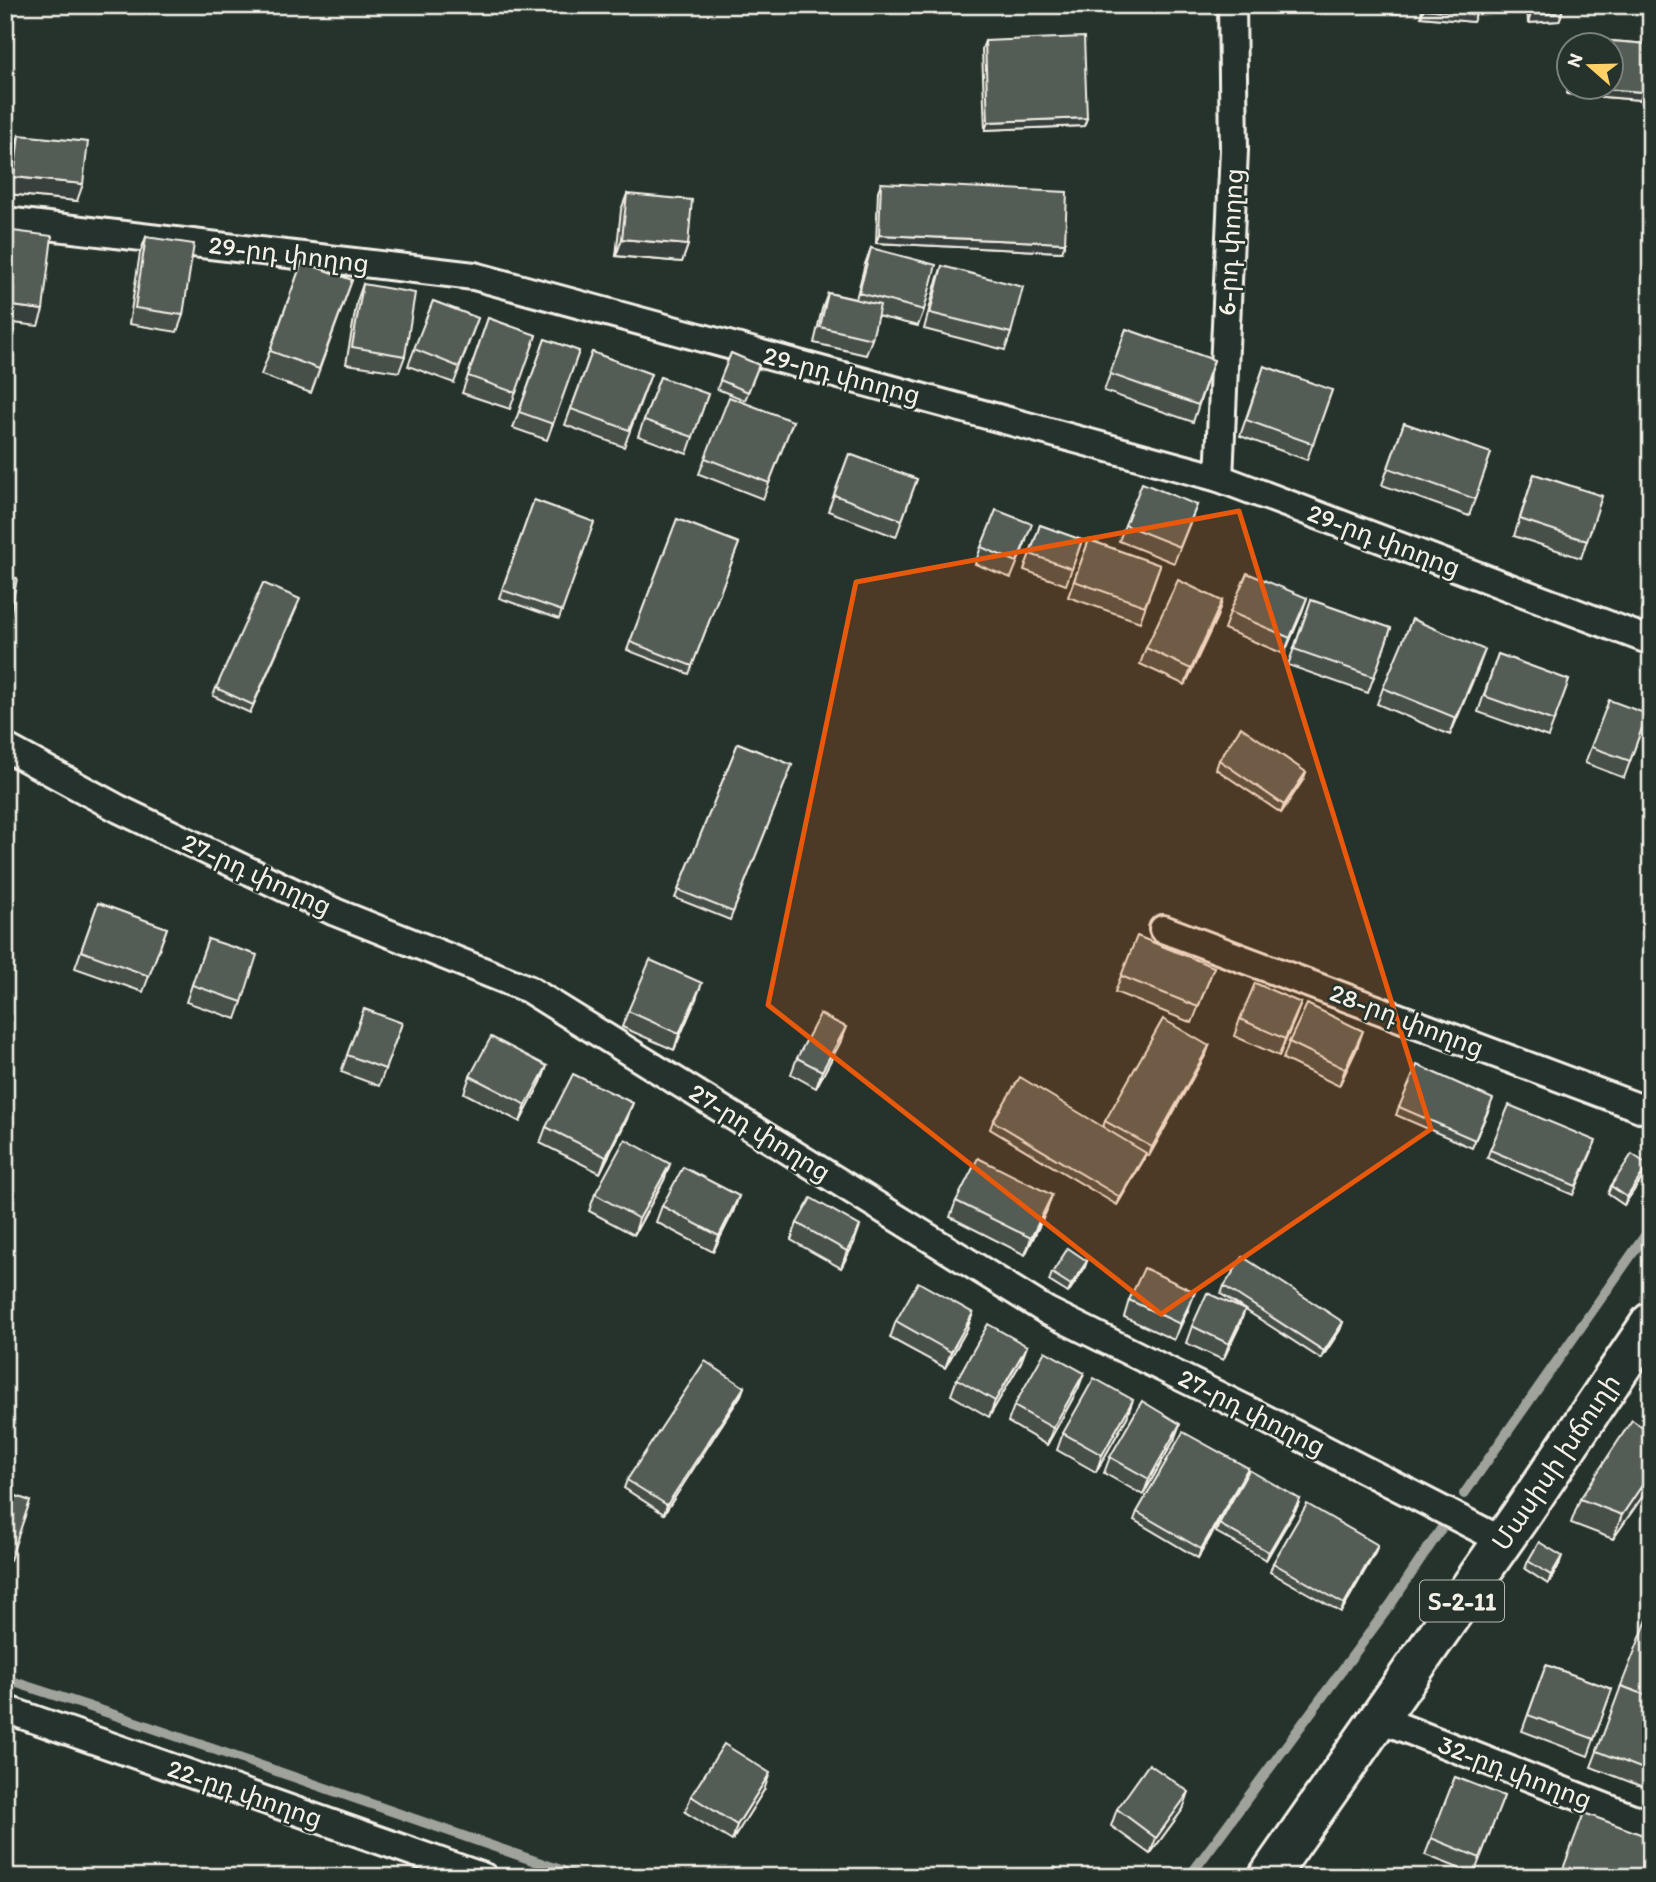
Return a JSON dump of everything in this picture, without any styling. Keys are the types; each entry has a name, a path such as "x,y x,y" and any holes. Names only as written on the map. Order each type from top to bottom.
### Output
{"main road":[{"name":"Մասիսի խճուղի","path":"1268,1877 1503,1541 1651,1322"}],"street":[{"name":"6-րդ փողոց","path":"1219,478 1234,150 1232,5"},
{"name":"29-րդ փողոց","path":"5,221 474,276 1219,478 1651,641"},
{"name":"27-րդ փողոց","path":"5,747 119,809 335,912 528,989 1047,1311 1248,1410 1503,1541"},
{"name":"28-րդ փողոց","path":"1163,929 1651,1112"},
{"name":"22-րդ փողոց","path":"5,1709 484,1877"},
{"name":"32-րդ փողոց","path":"1380,1719 1651,1825"}],"highlighted area":[{"path":"1239,511 1431,1129 1161,1314 768,1005 856,582"}],"building":[{"path":"1424,5 1477,5 1476,14 1424,9"},
{"path":"1530,5 1562,5 1562,13 1531,14"},
{"path":"1084,37 1087,118 988,122 985,41"},
{"path":"1624,42 1648,44 1643,92 1624,91"},
{"path":"19,135 88,142 83,184 14,177"},
{"path":"881,183 1067,192 1065,243 879,235"},
{"path":"627,194 692,200 688,245 622,239"},
{"path":"5,230 52,236 43,310 5,305"},
{"path":"146,237 194,244 183,315 135,308"},
{"path":"871,248 936,265 924,310 859,293"},
{"path":"302,262 352,280 319,369 270,351"},
{"path":"942,266 1023,287 1011,333 930,313"},
{"path":"363,284 415,293 405,356 352,347"},
{"path":"828,293 880,305 872,339 820,327"},
{"path":"433,301 478,318 459,367 414,349"},
{"path":"488,318 536,335 516,393 468,376"},
{"path":"1126,329 1214,360 1198,405 1110,374"},
{"path":"545,339 579,351 553,424 519,412"},
{"path":"592,352 651,374 629,430 571,409"},
{"path":"731,353 759,365 748,392 720,380"},
{"path":"1264,366 1332,390 1313,444 1246,420"},
{"path":"660,377 708,394 693,437 644,420"},
{"path":"729,397 793,421 769,483 705,458"},
{"path":"1404,423 1491,453 1475,499 1388,468"},
{"path":"849,454 917,479 902,520 834,495"},
{"path":"1534,474 1602,496 1587,541 1520,519"},
{"path":"1142,483 1197,505 1180,547 1125,525"},
{"path":"534,500 594,522 562,611 502,590"},
{"path":"996,510 1032,524 1017,562 981,547"},
{"path":"677,519 739,543 692,666 630,642"},
{"path":"1040,525 1082,540 1072,569 1030,554"},
{"path":"1089,540 1160,565 1145,606 1074,581"},
{"path":"1247,573 1307,598 1290,638 1230,612"},
{"path":"5,576 17,578 8,629 5,629"},
{"path":"1178,580 1222,601 1191,669 1146,648"},
{"path":"263,583 300,599 253,705 216,688"},
{"path":"1311,600 1391,628 1374,677 1294,649"},
{"path":"1412,619 1485,650 1456,718 1383,688"},
{"path":"1498,654 1569,680 1554,721 1484,696"},
{"path":"1609,700 1647,714 1630,761 1591,747"},
{"path":"1241,727 1306,772 1284,805 1219,760"},
{"path":"738,743 792,765 733,912 678,890"},
{"path":"98,903 167,928 149,976 81,951"},
{"path":"1137,936 1214,967 1198,1007 1121,976"},
{"path":"208,939 257,955 242,1002 192,985"},
{"path":"650,960 702,983 679,1034 628,1011"},
{"path":"1255,983 1301,1003 1285,1039 1240,1019"},
{"path":"1307,1004 1363,1031 1345,1069 1289,1042"},
{"path":"364,1009 402,1023 385,1069 347,1055"},
{"path":"820,1014 846,1027 822,1071 797,1058"},
{"path":"1163,1019 1209,1046 1152,1147 1105,1121"},
{"path":"491,1037 547,1066 526,1105 470,1076"},
{"path":"1417,1065 1493,1099 1475,1140 1399,1107"},
{"path":"573,1074 633,1103 606,1157 546,1127"},
{"path":"1020,1077 1146,1153 1120,1197 993,1121"},
{"path":"1509,1105 1596,1141 1576,1186 1490,1150"},
{"path":"625,1139 670,1164 639,1219 595,1194"},
{"path":"1632,1154 1648,1165 1627,1197 1611,1186"},
{"path":"978,1158 1052,1195 1031,1238 956,1201"},
{"path":"683,1167 739,1196 719,1236 662,1206"},
{"path":"811,1198 860,1226 847,1251 797,1223"},
{"path":"1068,1248 1087,1261 1071,1285 1052,1273"},
{"path":"1243,1257 1343,1322 1324,1351 1224,1286"},
{"path":"1144,1268 1195,1292 1180,1324 1129,1300"},
{"path":"918,1282 973,1313 951,1352 896,1321"},
{"path":"1207,1293 1245,1310 1229,1344 1192,1326"},
{"path":"988,1324 1027,1346 995,1401 957,1379"},
{"path":"1045,1351 1084,1373 1053,1428 1014,1406"},
{"path":"705,1361 744,1387 667,1505 627,1480"},
{"path":"1094,1378 1133,1400 1102,1455 1063,1433"},
{"path":"1142,1401 1180,1424 1149,1479 1110,1457"},
{"path":"1632,1420 1651,1433 1651,1472 1622,1515 1580,1499"},
{"path":"1183,1432 1248,1468 1201,1549 1137,1512"},
{"path":"1249,1470 1300,1499 1269,1552 1219,1524"},
{"path":"5,1492 30,1501 10,1560 5,1558"},
{"path":"1307,1504 1378,1545 1344,1604 1273,1563"},
{"path":"1539,1542 1562,1556 1551,1575 1528,1561"},
{"path":"1651,1610 1651,1697 1621,1686 1620,1688"},
{"path":"1546,1665 1612,1689 1594,1739 1528,1715"},
{"path":"1621,1686 1651,1697 1651,1772 1597,1751"},
{"path":"724,1744 770,1773 737,1825 691,1796"},
{"path":"1149,1764 1189,1792 1156,1838 1117,1809"},
{"path":"1455,1777 1504,1796 1480,1858 1431,1838"},
{"path":"1584,1813 1651,1838 1651,1857 1643,1877 1560,1877"},
{"path":"1054,1867 1069,1877 1047,1877"}],"waterway":[{"path":"1464,1494 1651,1227"},
{"path":"1189,1877 1391,1604 1441,1529"},
{"path":"5,1679 581,1877"}]}
